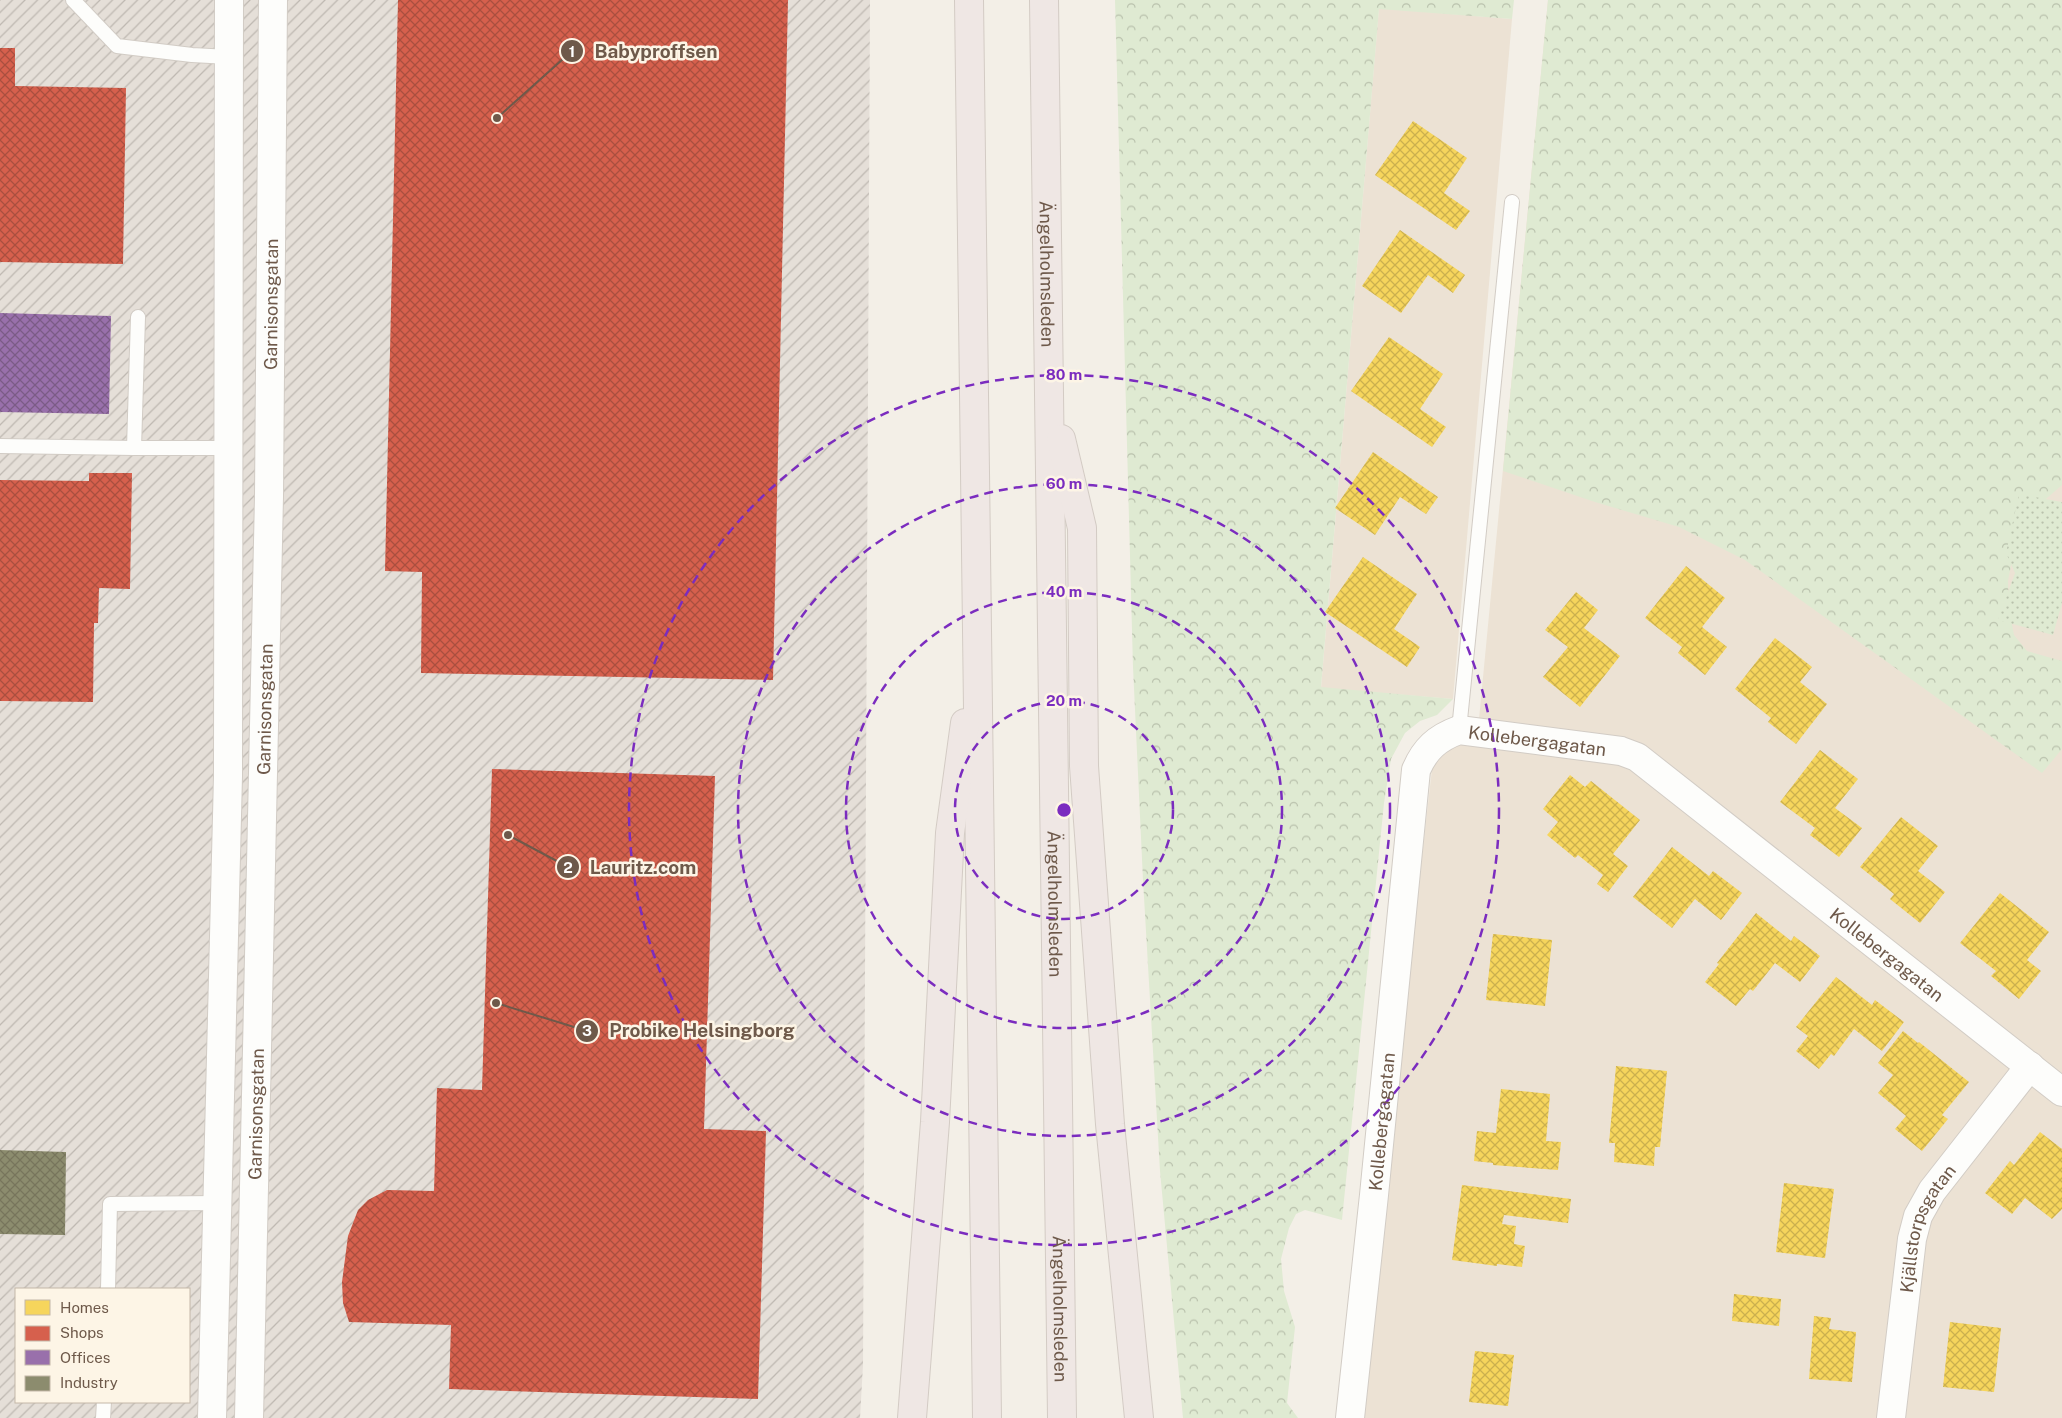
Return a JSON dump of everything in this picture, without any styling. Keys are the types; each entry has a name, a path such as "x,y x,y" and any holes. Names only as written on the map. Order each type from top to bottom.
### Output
{"highway":[{"path":"969,0 987,1418"},
{"name":"Ängelholmsleden","path":"1044,0 1062,1418"},
{"path":"1049,391 1082,528 1085,776 1110,1124 1139,1418"},
{"path":"912,1418 936,1122 950,833 977,630"}],"street":[{"name":"Garnisonsgatan","path":"212,1418 228,776 229,0"},
{"name":"Garnisonsgatan","path":"249,1418 268,506 273,0"},
{"name":"Kollebergagatan","path":"1350,1418 1416,770 1421,757 1444,736 1459,730 1621,752 1637,757 2062,1092"},
{"name":"Kjällstorpsgatan","path":"1891,1418 1912,1239 1918,1216 1932,1191 2030,1066"}],"lane":[{"path":"73,0 117,46 192,55 229,57"},
{"path":"1459,730 1512,202"},
{"path":"134,448 138,317"},
{"path":"0,446 228,448"},
{"path":"108,1288 110,1204 217,1203"},
{"path":"103,1418 104,1403"}],"shaded area":[{"path":"0,0 870,0 863,1365 860,1418 0,1418"},
{"path":"1548,0 2062,0 2062,1418 1361,1418 1383,1196 1432,769 1439,751 1454,741 1477,740"},
{"path":"1379,8 1512,19 1453,699 1321,688"}],"green space":[{"path":"1115,0 1514,0 1512,19 1379,9 1321,687 1453,699 1437,715 1420,721 1405,733 1391,759 1384,803 1342,1220 1305,1210 1296,1214 1289,1228 1281,1259 1284,1291 1295,1327 1287,1403 1298,1418 1183,1418 1160,1171 1143,880 1133,667"},
{"path":"1548,0 2062,0 2062,485 2039,505 2014,550 2008,581 2009,609 2014,635 2027,651 2062,661 2062,749 2042,773 1745,560 1679,527 1595,502 1503,471"},
{"path":"2019,494 2062,502 2062,603 2053,635 1998,620 2015,573 2006,553"}],"building: Homes":[{"path":"1413,121 1467,158 1444,193 1470,211 1456,230 1375,175"},
{"path":"1400,230 1465,275 1453,293 1428,275 1401,313 1362,286"},
{"path":"1389,337 1443,374 1420,409 1446,427 1432,447 1351,391"},
{"path":"1373,452 1438,497 1426,514 1400,497 1375,535 1335,508"},
{"path":"1363,557 1417,594 1394,629 1420,647 1407,667 1325,612"},
{"path":"1686,566 1725,598 1702,627 1727,647 1705,675 1678,653 1682,647 1645,618"},
{"path":"1576,592 1598,610 1584,628 1620,656 1580,707 1543,677 1568,647 1545,630"},
{"path":"1775,638 1812,667 1800,682 1827,704 1796,744 1768,722 1771,718 1735,689"},
{"path":"1820,750 1858,779 1835,808 1862,828 1839,857 1810,835 1815,828 1780,802"},
{"path":"1570,775 1585,787 1591,781 1640,820 1613,854 1628,866 1608,892 1597,884 1603,875 1578,855 1575,858 1547,835 1558,822 1543,809"},
{"path":"1901,817 1938,846 1918,871 1945,892 1920,923 1890,899 1894,894 1860,867"},
{"path":"1672,847 1709,876 1713,871 1742,893 1721,920 1695,899 1672,928 1633,897"},
{"path":"2000,893 2049,932 2027,960 2041,971 2019,999 1991,976 1996,971 1960,943"},
{"path":"1756,913 1791,941 1794,936 1820,956 1800,982 1775,963 1753,991 1750,989 1736,1006 1705,982 1719,964 1717,963"},
{"path":"1493,934 1552,940 1545,1006 1486,1000"},
{"path":"1836,977 1872,1005 1875,1000 1904,1022 1882,1051 1854,1029 1834,1056 1831,1054 1819,1069 1796,1051 1808,1036 1796,1027"},
{"path":"1903,1031 1969,1082 1942,1115 1948,1119 1922,1151 1895,1129 1906,1116 1878,1093 1893,1075 1878,1063"},
{"path":"1616,1066 1667,1071 1660,1147 1655,1147 1654,1166 1614,1162 1615,1143 1609,1143"},
{"path":"1501,1089 1550,1094 1546,1141 1561,1142 1558,1170 1493,1165 1493,1163 1474,1161 1477,1131 1496,1133"},
{"path":"2040,1132 2062,1149 2062,1209 2052,1219 2025,1198 2012,1214 1985,1193 2010,1161 2014,1165"},
{"path":"1784,1183 1834,1189 1825,1258 1776,1252"},
{"path":"1462,1185 1571,1199 1568,1223 1504,1215 1502,1224 1516,1226 1514,1244 1525,1246 1522,1267 1452,1260"},
{"path":"1734,1294 1781,1299 1779,1326 1732,1321"},
{"path":"1814,1316 1831,1318 1829,1329 1856,1332 1852,1382 1809,1379"},
{"path":"1950,1322 2001,1328 1994,1392 1943,1387"},
{"path":"1475,1351 1514,1355 1508,1406 1469,1402"}],"building: Shops":[{"path":"398,0 788,0 773,680 421,673 422,572 385,571"},
{"path":"0,48 15,48 15,86 126,88 123,264 0,262"},
{"path":"89,473 132,473 130,589 99,588 98,623 94,623 93,702 0,701 0,480 89,481"},
{"path":"492,769 715,776 704,1129 766,1131 758,1399 449,1389 451,1325 349,1322 343,1303 342,1282 348,1236 358,1210 368,1200 387,1190 434,1191 437,1088 482,1090"}],"building: Offices":[{"path":"0,313 111,316 109,414 0,412"}],"building: Industry":[{"path":"0,1150 66,1152 65,1235 0,1234"}],"place":[{"name":"Babyproffsen","path":"497,118"},
{"name":"Lauritz.com","path":"508,835"},
{"name":"Probike Helsingborg","path":"496,1003"}]}
